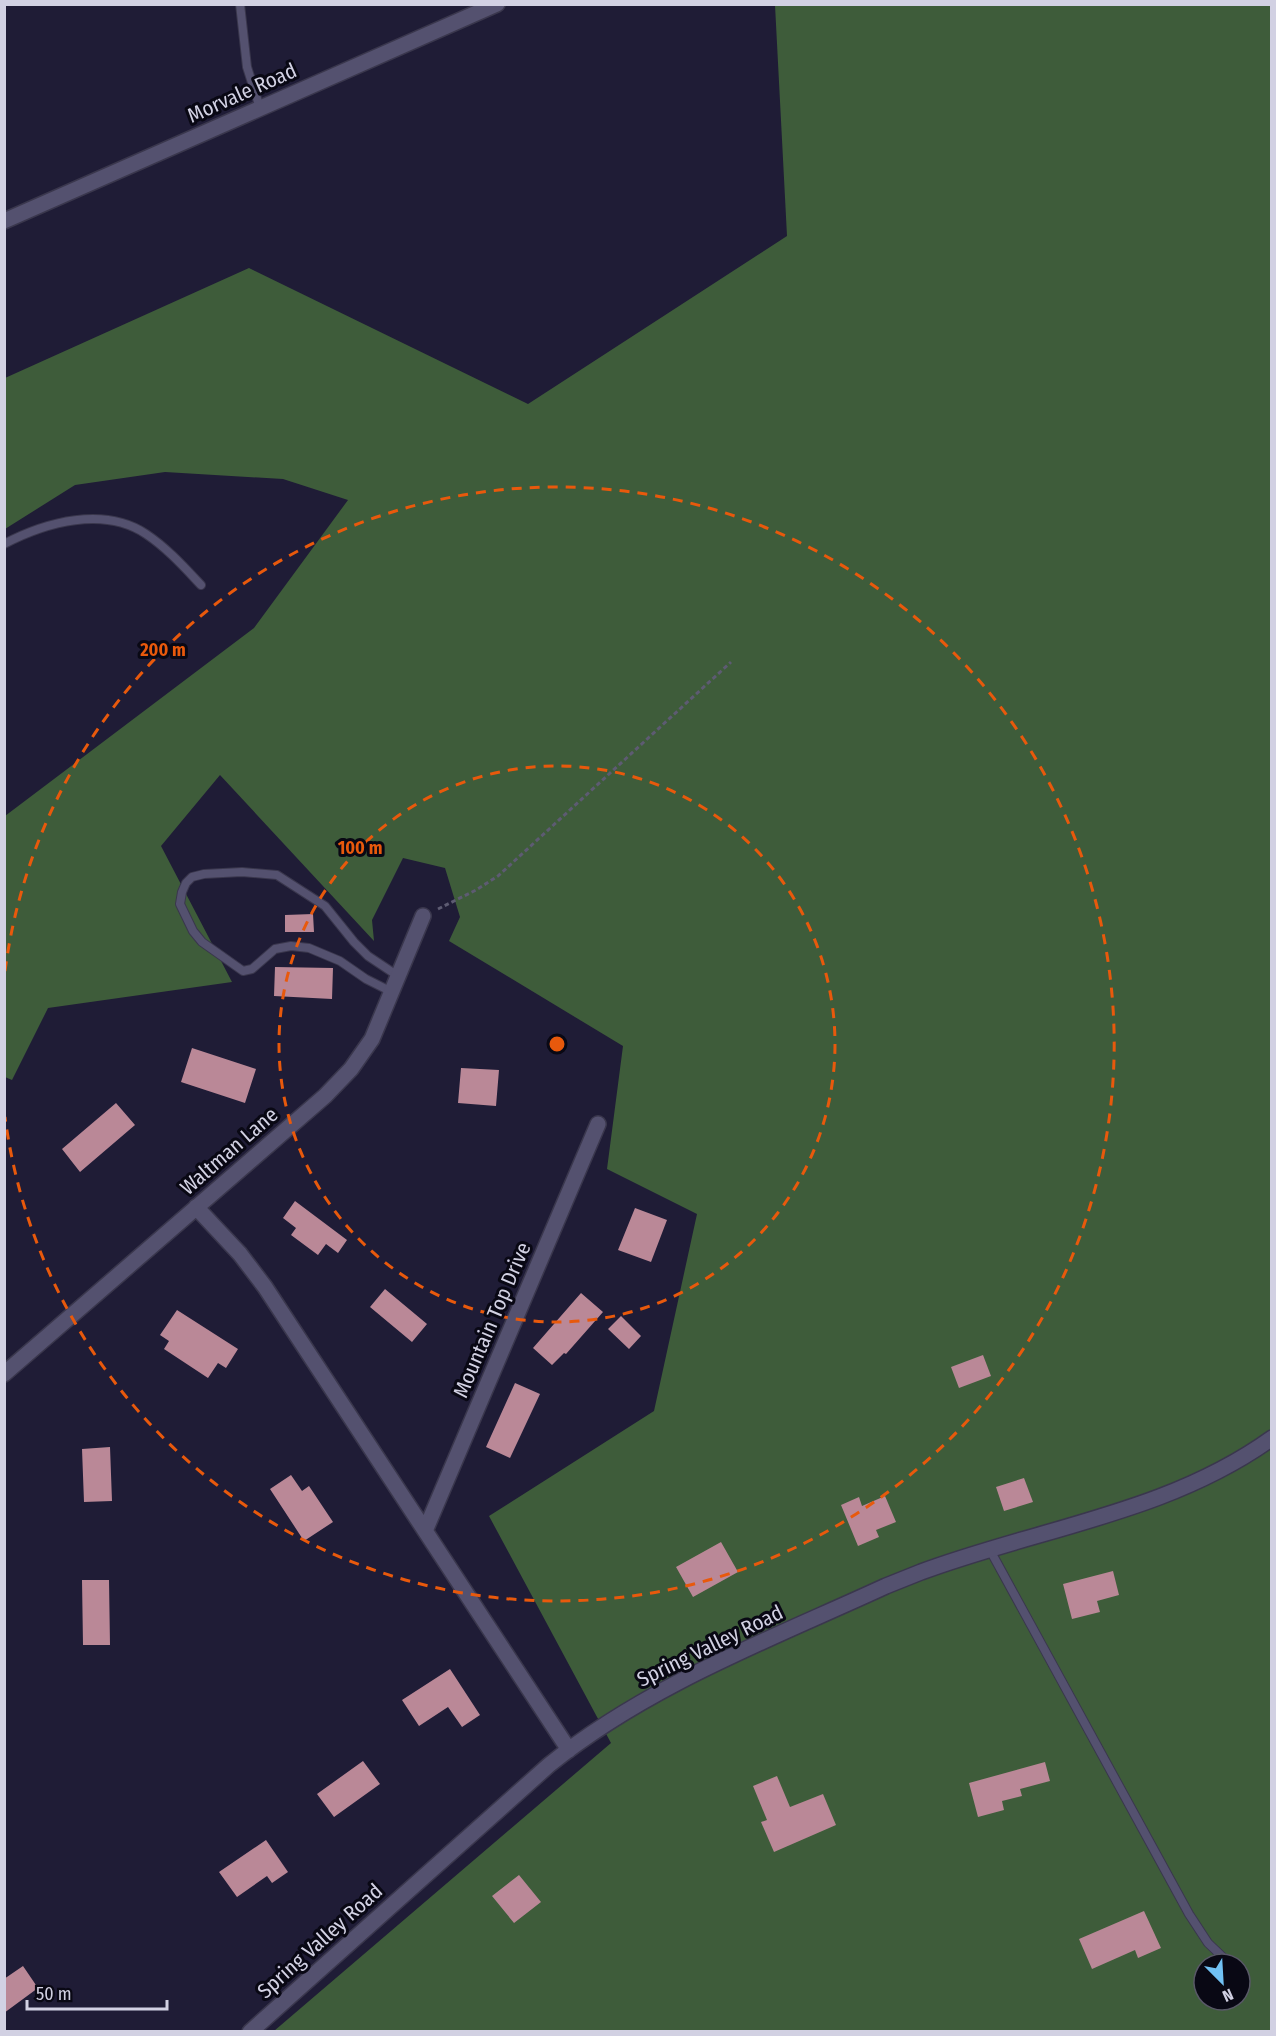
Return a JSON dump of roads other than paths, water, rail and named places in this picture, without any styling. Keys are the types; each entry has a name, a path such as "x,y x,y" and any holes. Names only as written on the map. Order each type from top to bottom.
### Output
{"street":[{"name":"Morvale Road","path":"4,221 497,4"},
{"name":"Waltman Lane","path":"4,1374 325,1096 351,1069 372,1039 423,916"},
{"name":"Mountain Top Drive","path":"425,1531 598,1124"},
{"path":"196,1207 240,1254 261,1281 569,1750"},
{"name":"Spring Valley Road","path":"250,2031 529,1782 569,1750 669,1686 936,1566 1165,1496 1249,1454 1272,1438"}],"lane":[{"path":"240,4 247,67 260,108"},
{"path":"4,544 70,520 110,519 145,533 170,553 201,585"},
{"path":"392,992 366,979 340,961 309,948 291,946 275,949 252,969 243,971 202,942 193,931 180,904 182,892 192,877 204,874 242,872 277,875 325,906 368,956 399,976"},
{"path":"990,1550 1189,1914 1218,1952"}]}
